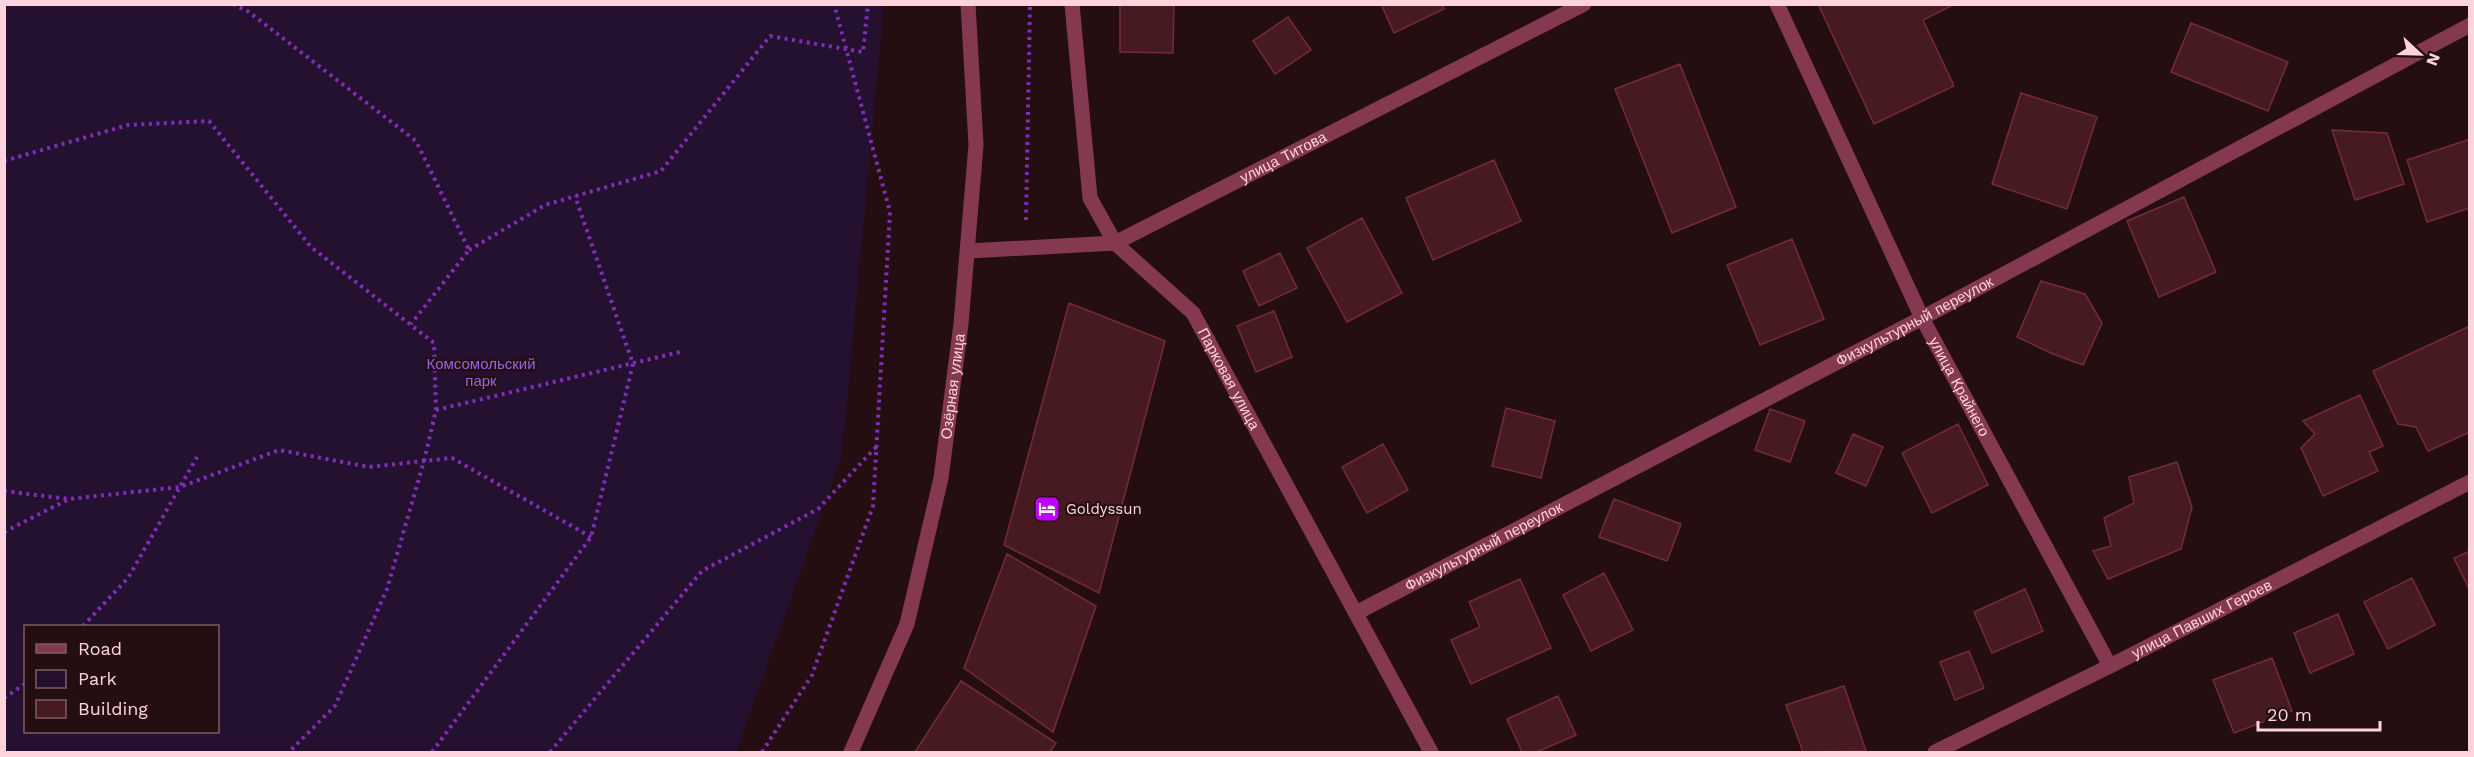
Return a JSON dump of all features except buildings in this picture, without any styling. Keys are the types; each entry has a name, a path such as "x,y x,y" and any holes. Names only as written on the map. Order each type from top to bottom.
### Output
{"street":[{"name":"Озёрная улица","path":"851,753 908,624 941,478 962,324 976,145 968,4"},
{"name":"Парковая улица","path":"1072,4 1090,198 1115,243 1193,313 1431,753"},
{"name":"улица Титова","path":"968,251 1115,243 1584,4"},
{"name":"улица Крайнего","path":"1777,4 1922,318 2110,666"},
{"name":"Физкультурный переулок","path":"1356,613 1922,318 2469,25"},
{"name":"улица Павших Героев","path":"1935,753 2469,482"}],"path":[{"path":"233,4 249,12 416,141 469,250"},
{"path":"762,753 812,675 873,506 890,212 834,4"},
{"path":"411,324 469,250 544,205 661,171 770,36 863,52 868,4"},
{"path":"1026,248 1030,4"},
{"path":"4,161 128,126 209,121 311,248 434,343 436,410 424,461 387,589 335,706 289,753"},
{"path":"432,753 591,537 633,364 575,196"},
{"path":"436,410 680,352"},
{"path":"550,753 702,571 818,509 876,446"},
{"path":"4,491 69,499 180,487 279,450 369,467 452,458 591,537"},
{"path":"85,625 128,578 197,457"},
{"path":"4,531 69,499"},
{"path":"4,698 24,684"}],"green space":[{"name":"Комсомольский парк","path":"4,5 884,5 842,455 736,752 5,752"}],"place":[{"name":"Goldyssun","path":"1047,509"}]}
